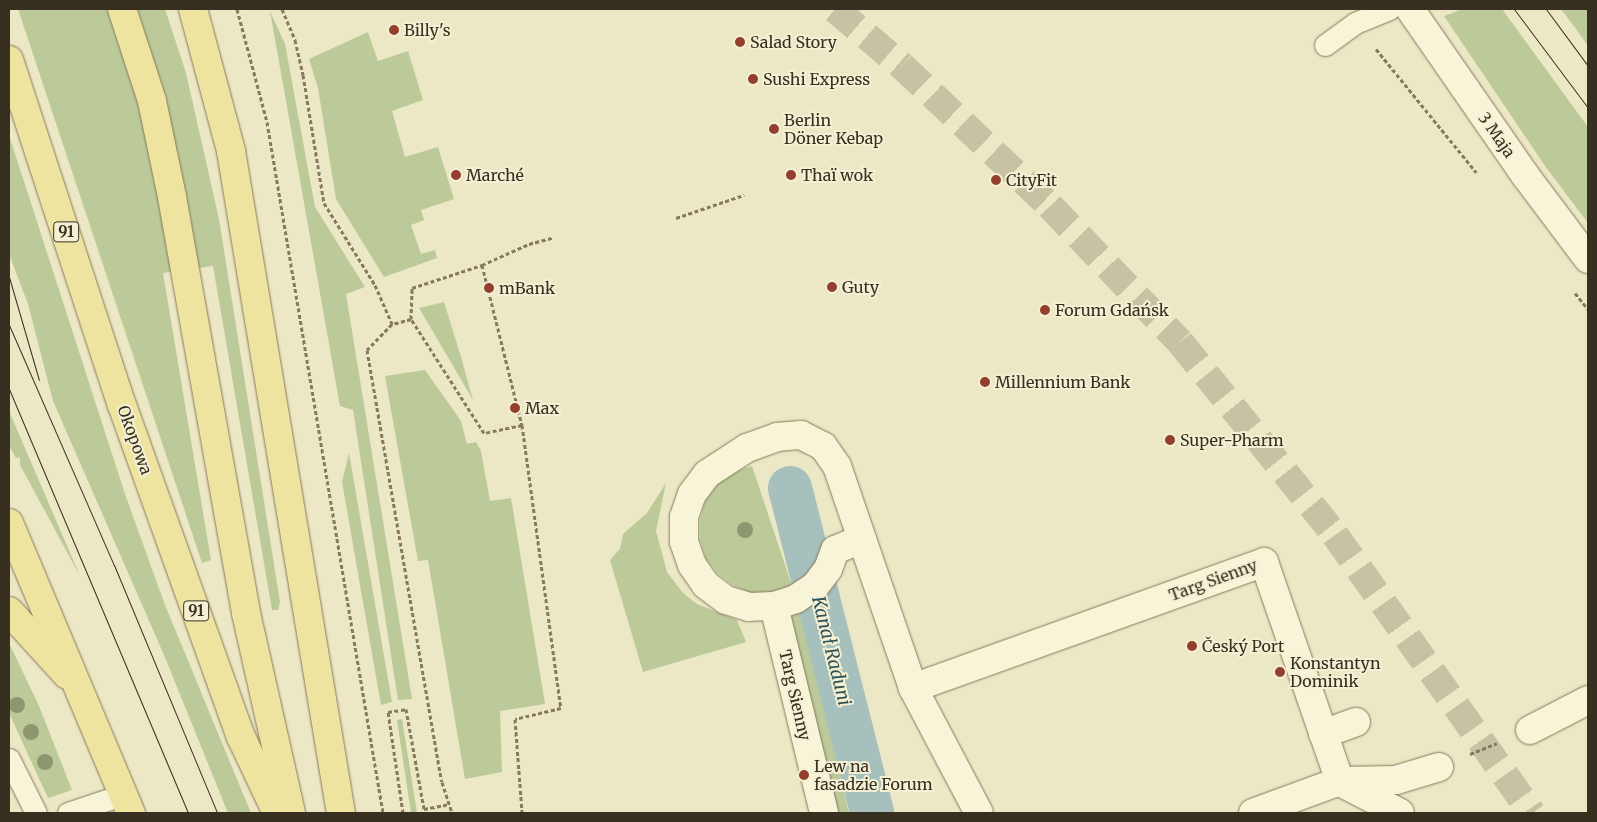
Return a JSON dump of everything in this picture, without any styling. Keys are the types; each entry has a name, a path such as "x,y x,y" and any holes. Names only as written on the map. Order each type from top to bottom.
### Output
{"main road":[{"path":"122,9 152,101 185,269 246,613 291,813"},
{"path":"193,9 230,151 341,813"},
{"name":"Okopowa","path":"9,60 122,405 241,737 277,813"},
{"path":"9,524 82,691 128,804"},
{"path":"9,611 82,691"}],"street":[{"name":"3 Maja","path":"1410,9 1525,175 1588,259"},
{"path":"862,539 835,550 828,569 815,586 785,603 750,607 726,600 706,585 692,565 684,542 684,517 692,494 707,474 748,448 777,437 801,435 823,446 837,466 862,539 913,688 979,813"},
{"name":"Targ Sienny","path":"913,688 1264,562 1340,782"},
{"name":"Targ Sienny","path":"785,603 824,813"},
{"path":"1530,730 1588,700"},
{"path":"1323,734 1356,722"},
{"path":"1261,812 1340,782 1396,780 1439,766"},
{"path":"1340,782 1400,813"}],"lane":[{"path":"1325,44 1355,23 1389,9"},
{"path":"9,759 36,813"},
{"path":"68,813 128,804"}],"path":[{"path":"237,9 267,122 383,813"},
{"path":"282,9 295,40 303,75 324,203 375,285 392,324"},
{"path":"676,218 744,195"},
{"path":"522,425 484,433 411,319 412,288 482,265 529,244 552,238"},
{"path":"482,265 522,425 561,708 515,720 522,813"},
{"path":"411,319 392,324 368,350 442,782 452,813"},
{"path":"403,813 388,712 406,710 424,809 449,804"},
{"path":"1439,766 1530,730"}],"green space":[{"path":"18,9 165,9 186,73 219,219 280,602 278,610 272,610 213,266 163,273 211,560 202,563"},
{"path":"1463,9 1502,9 1588,127 1588,223 1545,166 1444,16"},
{"path":"1561,9 1588,9 1588,46 1576,29"},
{"path":"270,11 285,44 315,207 365,287 346,294 412,699 398,700 353,410 340,406"},
{"path":"368,32 378,61 408,51 423,100 392,111 405,157 438,147 454,199 421,210 424,220 411,225 421,254 435,250 437,258 384,277 336,199 318,88 309,59"},
{"path":"9,135 125,494 165,605 251,813 228,813 164,655 53,401 28,304 9,254"},
{"path":"444,302 461,357 473,400 419,308"},
{"path":"425,370 461,421 467,444 476,442 481,451 490,501 511,498 545,704 500,711 502,772 465,779 428,560 418,561 385,376"},
{"path":"9,411 80,576 20,465 20,457 16,458 9,446"},
{"path":"349,453 392,702 381,705 342,482"},
{"path":"752,466 793,589 773,594 753,594 734,586 718,574 706,559 700,540 700,520 705,501 717,485 733,472"},
{"path":"666,483 656,531 667,572 683,593 697,604 737,620 746,642 643,672 610,560 620,549 623,534 647,513"},
{"path":"800,609 849,813 836,813 787,614"},
{"path":"9,643 39,706 72,790 48,798 9,713"},
{"path":"402,719 417,813 411,813 397,720"}],"waterway":[{"name":"Kanał Raduni","path":"790,488 872,813"}],"tunnel":[{"path":"835,9 902,66 1050,206 1180,342 1335,535 1532,813"}],"tram line":[{"path":"1514,9 1588,108"},
{"path":"1546,9 1588,66"},
{"path":"9,277 39,380"},
{"path":"9,325 114,565 217,813"},
{"path":"9,389 188,813"}],"place":[{"name":"Billy's","path":"394,30"},
{"name":"Salad Story","path":"740,42"},
{"name":"Sushi Express","path":"753,79"},
{"name":"Berlin Döner Kebap","path":"774,129"},
{"name":"Marché","path":"456,175"},
{"name":"Thaï wok","path":"791,175"},
{"name":"CityFit","path":"996,180"},
{"name":"Guty","path":"832,287"},
{"name":"mBank","path":"489,288"},
{"name":"Forum Gdańsk","path":"1045,310"},
{"name":"Millennium Bank","path":"985,382"},
{"name":"Max","path":"515,408"},
{"name":"Super-Pharm","path":"1170,440"},
{"name":"Český Port","path":"1192,646"},
{"name":"Konstantyn Dominik","path":"1280,672"},
{"name":"Lew na fasadzie Forum","path":"804,775"}]}
